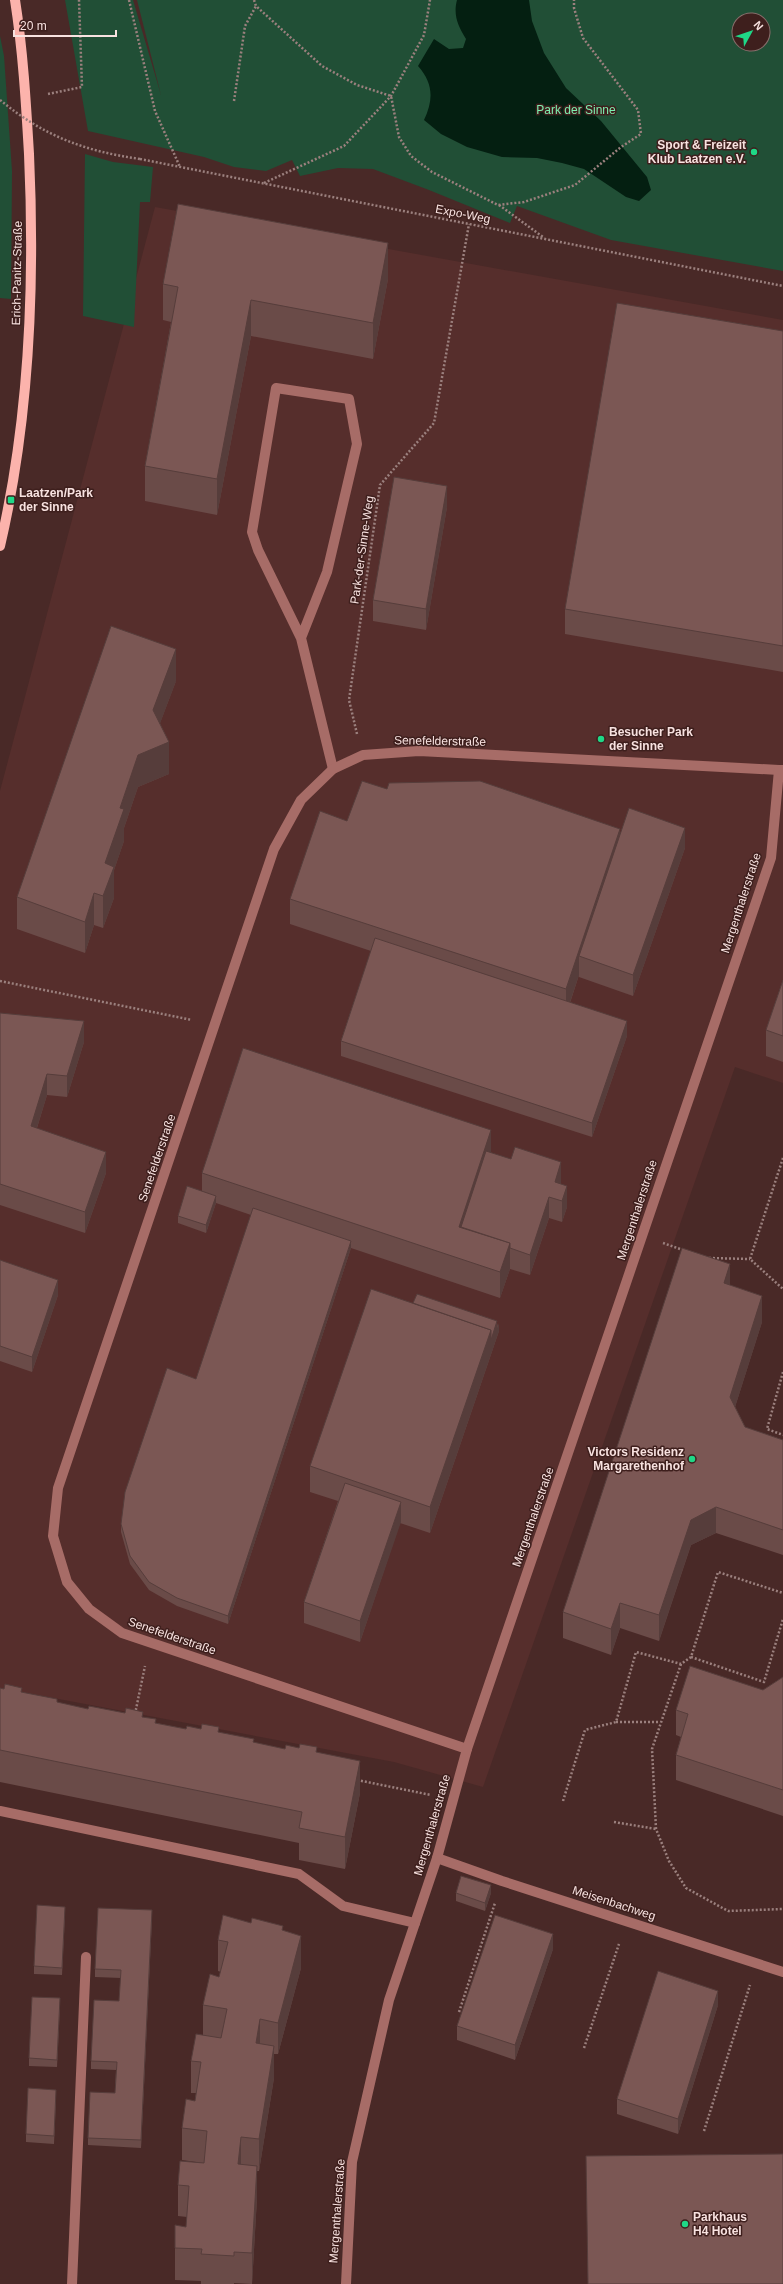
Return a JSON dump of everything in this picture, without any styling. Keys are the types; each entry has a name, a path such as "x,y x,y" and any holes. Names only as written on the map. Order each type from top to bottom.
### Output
{"main road":[{"name":"Erich-Panitz-Straße","path":"0,546 11,500 29,350 32,215 26,99 14,0"}],"street":[{"path":"301,638 327,572 357,444 349,399 276,388 252,532 258,550 301,638 334,769"},
{"name":"Senefelderstraße","path":"467,1749 122,1633 89,1609 67,1582 53,1536 58,1488 274,849 301,800 334,769 363,755 419,752 781,770"},
{"name":"Mergenthalerstraße","path":"346,2284 352,2162 389,2000 437,1858 467,1749 771,858 781,770"},
{"path":"0,1810 299,1874 343,1906 415,1923"},
{"name":"Meisenbachweg","path":"437,1858 502,1881 783,1972"},
{"path":"72,2284 86,1957"}],"path":[{"path":"26,99 82,88 79,0"},
{"path":"129,0 155,111 180,166"},
{"path":"254,0 256,6 322,66 358,85 391,96"},
{"path":"264,183 344,146 391,96 424,35 430,0"},
{"path":"498,205 524,202 575,185 621,147 641,134 638,110 583,38 574,8 574,0"},
{"path":"234,101 245,26 256,6"},
{"path":"391,96 399,137 411,156 432,172 498,205 546,239"},
{"name":"Expo-Weg","path":"0,100 40,130 108,154 180,166 783,286"},
{"name":"Park-der-Sinne-Weg","path":"363,755 349,700 380,485 434,422 469,224"},
{"path":"0,981 215,1025"},
{"path":"750,1259 783,1158"},
{"path":"642,1236 686,1250"},
{"path":"707,1258 750,1259 783,1289"},
{"path":"783,1372 767,1429 783,1435"},
{"path":"783,1593 718,1572 691,1657 681,1664 652,1749 656,1829 669,1861 686,1888 728,1911 783,1909"},
{"path":"691,1657 764,1682 783,1620"},
{"path":"134,1719 150,1642"},
{"path":"616,1722 636,1652 681,1664"},
{"path":"563,1801 585,1730 616,1722 660,1722"},
{"path":"354,1779 453,1799"},
{"path":"614,1822 656,1829"},
{"path":"459,2012 502,1881"},
{"path":"584,2048 626,1920"},
{"path":"704,2131 757,1964"}],"shaded area":[{"path":"457,0 529,0 532,21 544,53 566,88 601,121 647,177 651,190 639,201 626,197 584,169 537,158 502,157 467,147 441,134 424,120 429,105 430,92 427,79 418,66 434,39 449,49 463,48 466,39 456,16"},
{"path":"155,207 783,320 783,1083 735,1067 483,1787 394,1762 0,1688 0,791"}],"green space":[{"name":"Park der Sinne","path":"65,0 133,0 161,95 137,0 783,0 783,271 611,240 517,206 510,223 373,169 338,168 300,176 292,160 266,171 234,167 204,157 88,131"},
{"path":"0,36 4,56 12,171 11,299 0,298"},
{"path":"85,154 113,162 153,167 150,202 140,202 134,327 83,316"}],"building":[{"path":"178,204 388,243 373,323 251,300 217,479 145,466 178,287 163,284"},
{"path":"617,303 783,331 783,646 565,609"},
{"path":"394,477 447,486 426,609 373,600"},
{"path":"111,626 176,649 153,710 169,742 138,755 120,808 124,809 105,863 114,867 103,896 94,893 85,922 17,897"},
{"path":"362,781 387,789 389,783 480,781 620,829 566,989 290,899 320,811 347,821"},
{"path":"629,808 685,828 633,975 579,956"},
{"path":"375,938 627,1021 592,1123 341,1041"},
{"path":"783,980 783,1036 766,1030"},
{"path":"0,1013 84,1021 67,1076 47,1074 31,1126 106,1152 85,1212 0,1184"},
{"path":"243,1048 491,1130 459,1227 510,1243 500,1272 202,1173"},
{"path":"515,1147 561,1162 555,1182 567,1186 562,1201 549,1197 530,1255 510,1248 510,1243 461,1227 486,1151 511,1159"},
{"path":"187,1186 216,1196 206,1225 178,1216"},
{"path":"253,1208 351,1241 228,1616 177,1598 149,1582 130,1556 121,1524 125,1492 167,1368 196,1379"},
{"name":"Victors Residenz Margarethenhof","path":"682,1248 730,1264 724,1283 762,1296 730,1397 745,1427 783,1440 783,1530 716,1507 691,1520 659,1615 620,1603 611,1629 563,1612"},
{"path":"0,1260 58,1280 32,1357 0,1346"},
{"path":"371,1289 491,1330 430,1507 310,1466"},
{"path":"417,1294 497,1321 491,1340 491,1330 413,1303"},
{"path":"345,1483 401,1502 360,1621 304,1602"},
{"path":"690,1666 763,1690 783,1677 783,1790 676,1755 688,1714 676,1710"},
{"path":"5,1684 22,1688 21,1692 57,1699 57,1702 88,1709 89,1706 125,1713 126,1708 143,1712 142,1717 156,1719 155,1723 186,1729 187,1726 201,1729 202,1724 219,1727 218,1732 254,1739 253,1742 285,1749 286,1745 299,1748 300,1744 317,1747 316,1752 360,1761 345,1837 299,1828 302,1812 0,1750 0,1688 4,1689"},
{"path":"461,1876 491,1885 485,1903 456,1893"},
{"path":"37,1905 65,1907 62,1968 34,1966"},
{"path":"98,1908 152,1910 141,2140 88,2138 90,2092 115,2093 117,2062 91,2061 94,2000 119,2001 121,1970 95,1969"},
{"path":"223,1915 251,1923 252,1918 283,1926 282,1930 301,1936 278,2023 260,2019 256,2043 274,2046 259,2139 241,2137 238,2164 257,2166 252,2253 234,2252 234,2256 201,2254 202,2249 175,2248 175,2225 186,2227 189,2186 178,2185 180,2161 204,2163 207,2131 182,2128 186,2099 195,2101 201,2062 191,2061 196,2034 221,2038 227,2009 203,2005 210,1974 219,1977 228,1942 218,1940"},
{"path":"495,1915 553,1934 515,2045 457,2026"},
{"path":"658,1971 718,1991 678,2119 617,2099"},
{"path":"32,1997 60,1998 57,2060 29,2058"},
{"path":"28,2088 56,2090 54,2136 26,2134"},
{"name":"Parkhaus H4 Hotel","path":"783,2154 783,2284 588,2284 586,2156"}],"place":[{"name":"Sport & Freizeit Klub Laatzen e.V.","path":"754,152"},
{"name":"Laatzen/Park der Sinne","path":"11,500"},
{"name":"Besucher Park der Sinne","path":"601,739"},
{"name":"Victors Residenz Margarethenhof","path":"692,1459"},
{"name":"Parkhaus H4 Hotel","path":"685,2224"}]}
